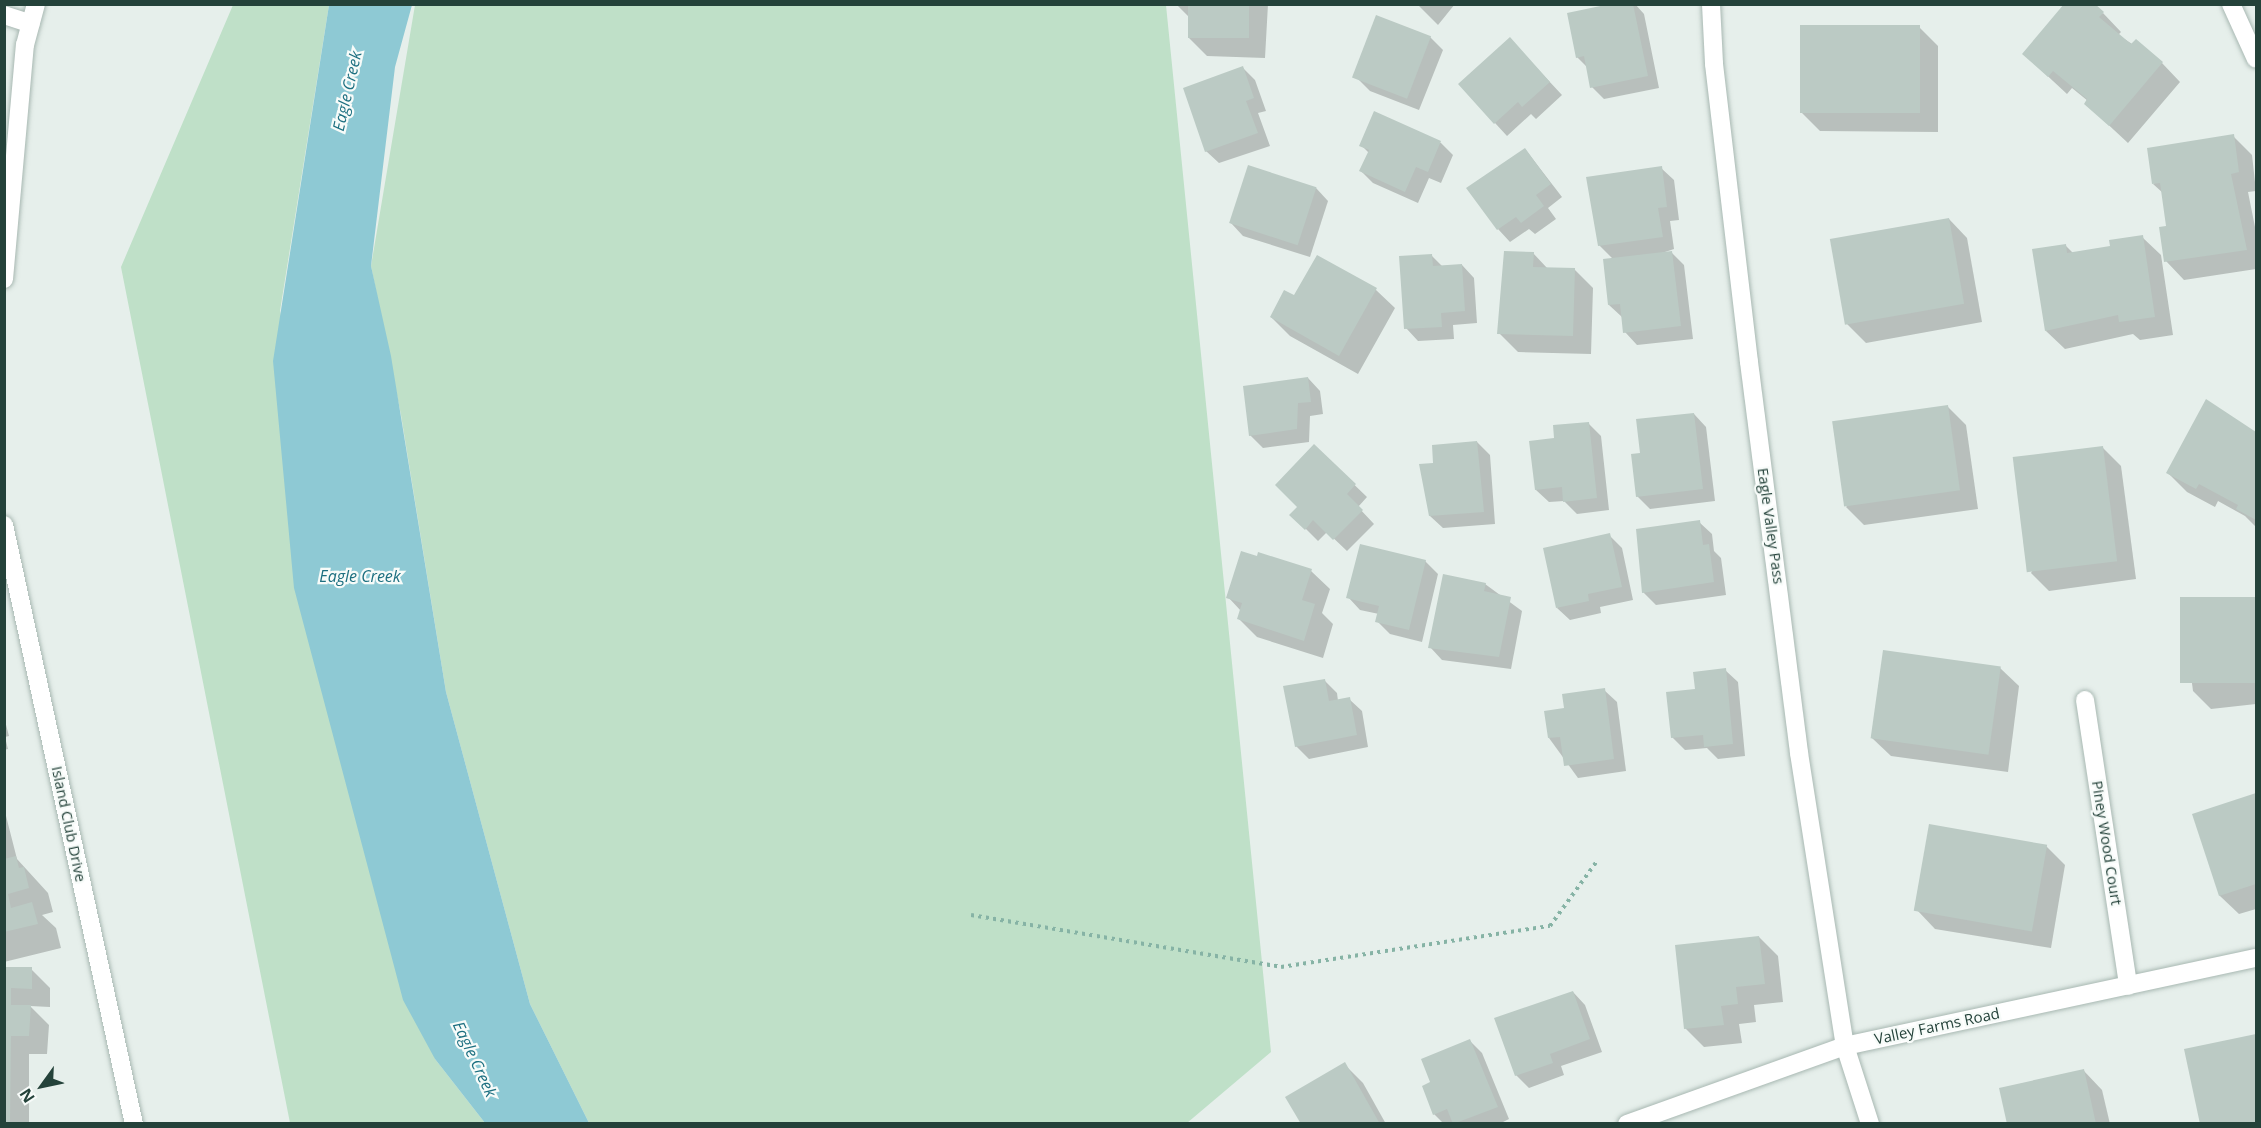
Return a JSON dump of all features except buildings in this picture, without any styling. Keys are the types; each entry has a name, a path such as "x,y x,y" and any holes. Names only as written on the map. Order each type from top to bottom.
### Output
{"street":[{"path":"4,279 25,45 36,4"},
{"name":"Eagle Valley Pass","path":"1711,4 1743,317 1799,753 1845,1046 1870,1124"},
{"path":"2231,4 2256,59"},
{"path":"4,15 31,24"},
{"name":"Island Club Drive","path":"4,525 134,1124"},
{"name":"Piney Wood Court","path":"2085,700 2128,986"},
{"name":"Valley Farms Road","path":"1627,1124 1845,1046 2256,958"}],"path":[{"path":"971,915 1281,967 1550,926 1597,861"}],"green space":[{"path":"233,5 329,5 280,311 435,1059 485,1123 290,1123 121,267"},
{"path":"415,5 1166,5 1271,1052 1187,1123 589,1123 530,1004 446,692 401,415 371,266"}],"water":[{"name":"Eagle Creek","path":"329,5 412,5 395,67 371,266 391,356 446,692 530,1004 589,1123 485,1123 435,1059 403,1000 294,588 273,361"}]}
